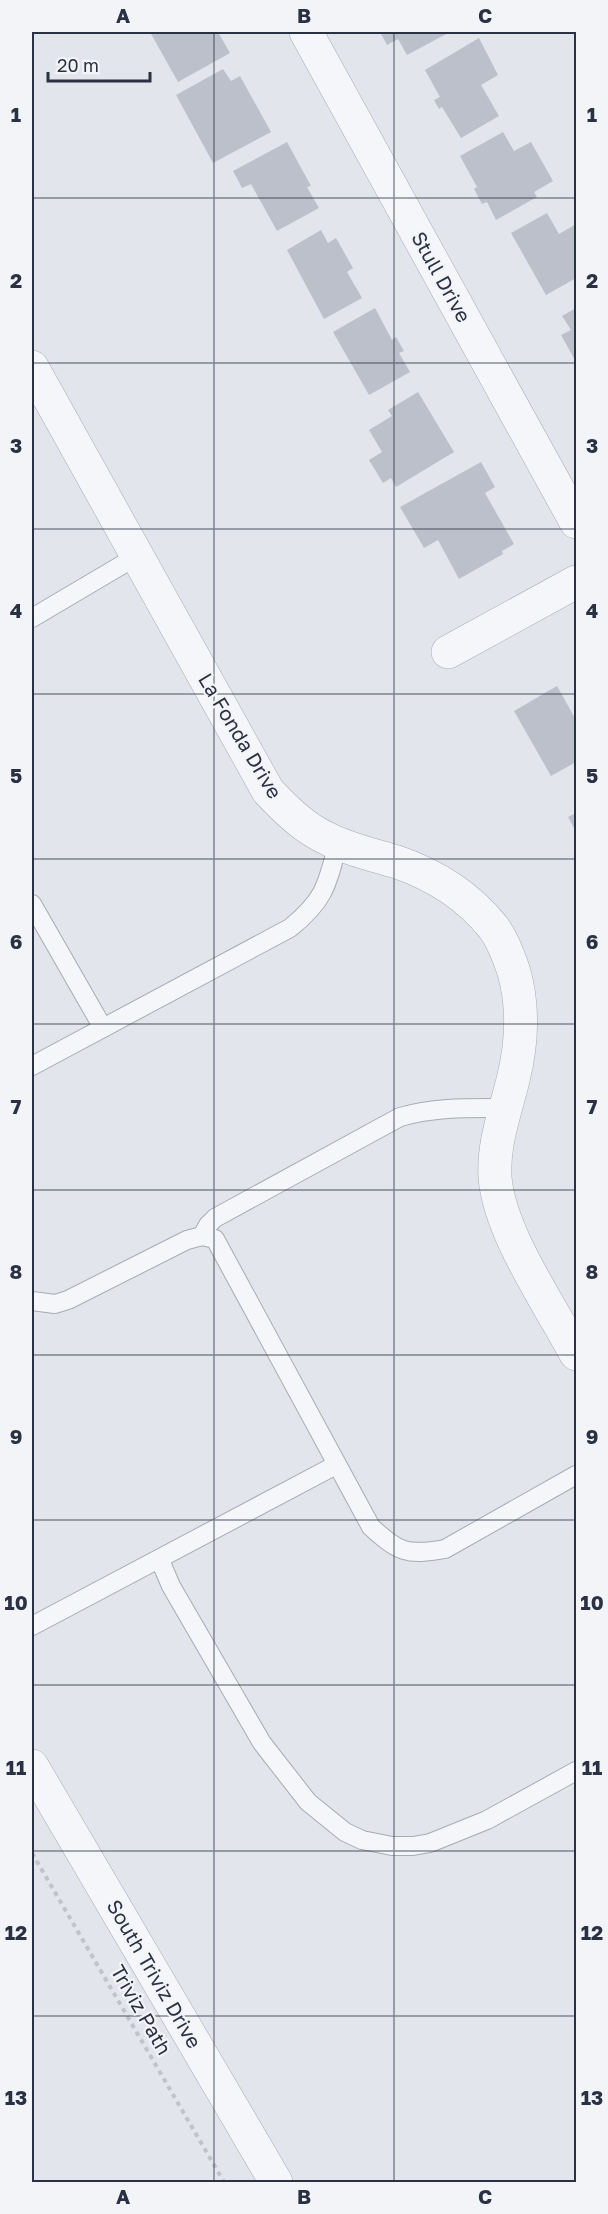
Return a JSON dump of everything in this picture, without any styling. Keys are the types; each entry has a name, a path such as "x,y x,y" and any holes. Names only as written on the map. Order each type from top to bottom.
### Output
{"street":[{"name":"Stull Drive","path":"306,32 576,522"},
{"name":"La Fonda Drive","path":"32,367 268,791 304,825 338,843 413,868 455,890 494,928 511,963 518,987 521,1011 521,1036 517,1060 498,1132 495,1156 499,1201 516,1245 576,1353"},
{"path":"448,652 576,582"},
{"name":"South Triviz Drive","path":"32,1766 276,2182"}],"lane":[{"path":"32,618 137,556"},
{"path":"32,1066 297,923 319,901 327,883 338,843"},
{"path":"32,904 104,1028"},
{"path":"202,1236 208,1225 216,1218 400,1117 423,1110 447,1107 504,1108"},
{"path":"32,1301 56,1304 68,1300 187,1240 202,1236 215,1239 371,1527 394,1548 411,1552 445,1549 576,1475"},
{"path":"32,1626 336,1465"},
{"path":"160,1560 171,1586 262,1743 308,1802 345,1832 362,1840 392,1846 430,1843 487,1820 576,1771"}],"path":[{"name":"Triviz Path","path":"32,1853 224,2182"}],"building":[{"path":"150,32 218,32 230,53 178,82"},
{"path":"380,32 450,32 407,55 398,39 387,45"},
{"path":"479,38 498,75 481,85 499,116 461,138 442,107 439,109 434,100 440,97 425,70"},
{"path":"223,69 231,81 240,76 271,132 213,163 176,95"},
{"path":"503,132 514,151 531,142 553,181 534,192 537,197 496,220 487,202 482,204 474,189 477,187 460,156"},
{"path":"287,142 311,186 307,187 319,208 277,231 251,184 242,188 233,171"},
{"path":"547,213 559,234 576,224 576,278 546,295 511,233"},
{"path":"321,230 328,243 336,238 353,268 347,272 362,298 324,319 287,250"},
{"path":"375,308 392,340 396,337 404,351 399,353 410,372 369,395 333,332"},
{"path":"576,308 576,362 561,335 571,330 562,316"},
{"path":"418,392 454,452 396,487 391,478 383,483 369,460 382,452 369,430 392,416 388,410"},
{"path":"481,462 495,487 485,493 514,544 502,551 503,554 459,579 438,540 424,548 400,507"},
{"path":"557,686 576,720 576,762 551,776 514,711"},
{"path":"576,813 576,832 568,817"}]}
